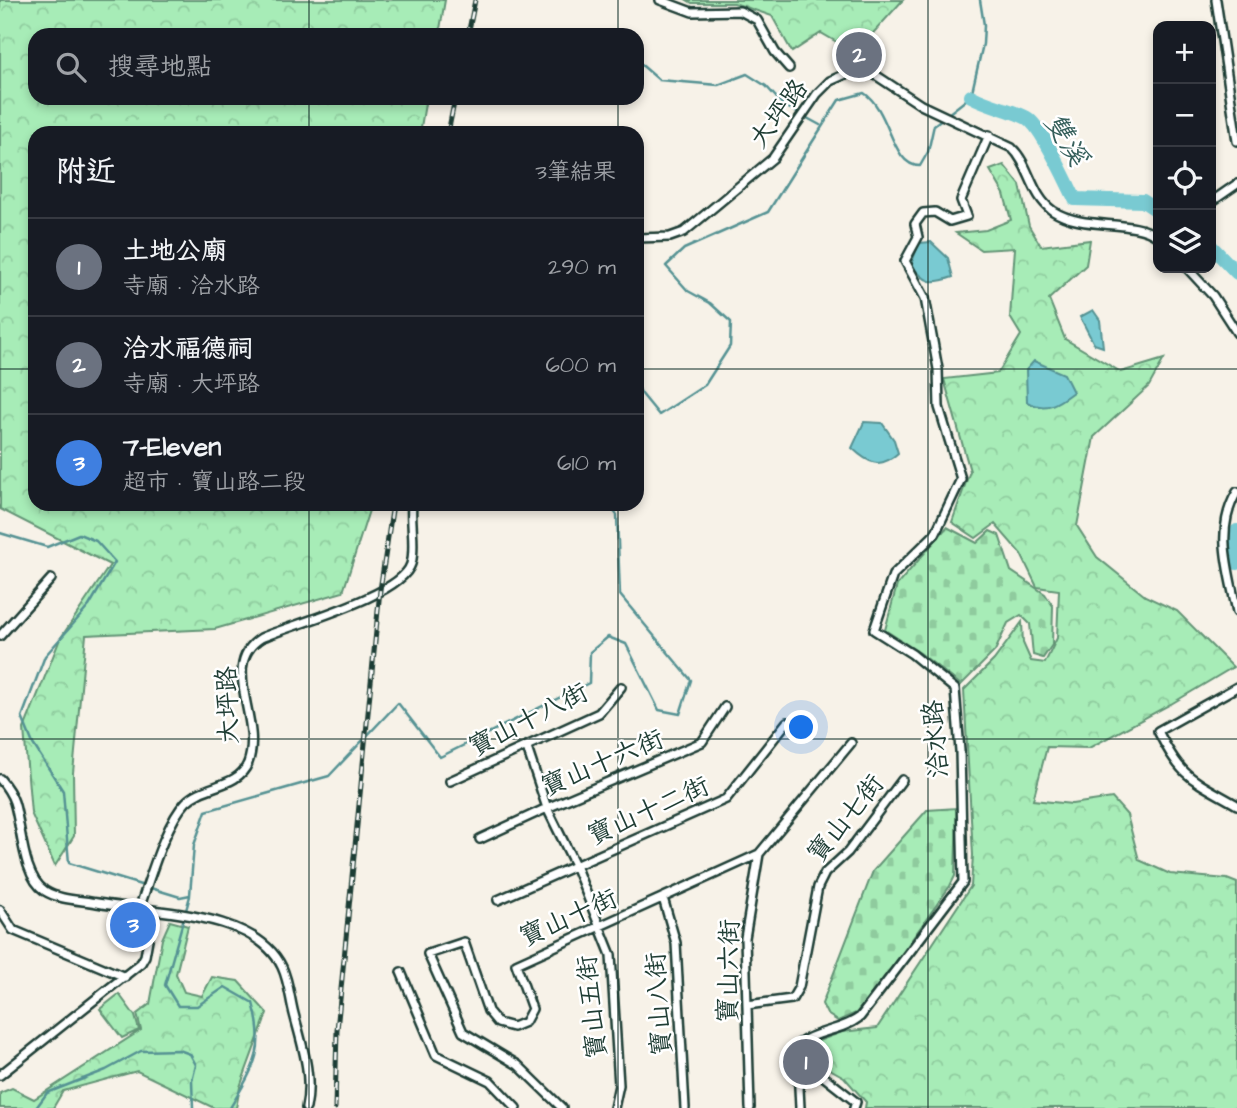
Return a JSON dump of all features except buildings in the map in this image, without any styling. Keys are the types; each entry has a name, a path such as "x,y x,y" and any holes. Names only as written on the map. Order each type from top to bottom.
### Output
{"street":[{"path":"660,0 692,12 740,11 757,20 775,52 789,68"},
{"path":"1216,0 1237,141"},
{"name":"大坪路","path":"644,238 670,237 684,232 763,168 781,148 817,93 830,81 855,70 877,76 921,105 989,135"},
{"path":"989,135 1018,153 1039,195 1057,213 1090,223 1147,230 1153,234"},
{"name":"洽水路","path":"800,1108 797,1067 800,1043 810,1036 849,1026 860,1017 963,882 960,751 955,690 912,654 874,630 893,575 935,534 961,480 939,407 938,369 925,298 905,261 918,237 915,224 923,213 935,212 950,220 967,216 961,200 989,135"},
{"path":"1216,199 1237,184"},
{"path":"1192,273 1213,296 1237,333"},
{"path":"1237,492 1227,519 1224,549 1237,611"},
{"name":"大坪路","path":"139,909 163,843 181,807 201,791 237,777 246,767 251,751 251,722 241,668 247,650 261,638 370,597 401,579 407,573 413,555 412,511"},
{"path":"0,636 51,579"},
{"name":"寶山十八街","path":"450,781 527,748 598,713 621,687"},
{"path":"1237,687 1158,731 1171,758 1181,770 1194,782 1237,805"},
{"name":"寶山十六街","path":"480,839 702,742 726,707"},
{"name":"寶山十二街","path":"498,900 726,799 787,722"},
{"name":"寶山六街","path":"750,1108 745,938 759,855 851,743"},
{"name":"寶山五街","path":"527,748 547,808 575,865 611,955 619,1086 614,1108"},
{"path":"0,779 14,803 29,867 44,890 55,895 215,920 242,931 264,945 281,965 309,1075 306,1108"},
{"name":"寶山七街","path":"747,1005 792,999 799,987 818,887 825,873 848,852 902,780"},
{"name":"寶山十街","path":"562,1108 518,1065 463,1032 428,954 464,942 488,1011 498,1023 513,1027 525,1022 533,1009 516,964 759,855"},
{"name":"寶山八街","path":"663,898 676,943 685,1108"},
{"path":"0,910 13,930 125,978"},
{"path":"0,1075 141,963 145,956 153,912"},
{"path":"401,972 436,1055 490,1081 516,1108"},
{"path":"797,1067 814,1069 856,1102 854,1108"}],"green space":[{"path":"0,0 445,0 440,28 28,28 28,105 425,105 421,126 28,126 28,511 369,511 343,592 215,629 86,635 73,773 74,836 55,866 31,813 24,729 60,639 110,565 0,509"},
{"path":"687,0 903,0 866,41 847,48 821,33 792,52 772,16 734,3 692,3"},
{"path":"1004,165 1020,185 1029,226 1041,246 1090,240 1086,265 1049,299 1065,339 1121,372 1164,359 1149,386 1094,437 1077,526 1097,557 1145,596 1177,611 1233,667 1089,748 1047,747 1033,800 1072,804 1112,798 1127,815 1139,860 1170,874 1227,879 1237,883 1237,1108 865,1108 866,1102 844,1077 812,1059 813,1043 842,1032 877,1028 971,886 973,855 964,690 994,660 1022,622 1023,643 1031,661 1045,663 1057,638 1059,590 1037,587 1021,554 995,524 976,538 952,522 970,471 944,379 998,373 1021,335 1010,317 1015,248 981,250 956,233 986,230 1011,220 1004,194 990,170"},
{"path":"947,527 977,543 990,531 999,535 1011,571 1045,594 1053,606 1052,645 1043,658 1033,655 1030,624 1021,615 1008,623 995,651 961,685 885,630 897,585"},
{"path":"957,808 955,876 950,886 856,1013 838,1021 827,1014 822,1004 873,871 927,810"},
{"path":"170,921 188,926 176,974 184,992 202,996 212,977 238,981 267,1013 240,1087 236,1108 214,1108 137,1071 63,1091 53,1108 0,1108 0,1093 12,1088 34,1099 141,1030 137,1014 150,1004 162,939"},
{"path":"119,994 135,1016 139,1030 122,1038 100,1009"}],"water":[{"path":"931,242 948,258 953,277 929,281 911,265 919,243"},
{"path":"1093,310 1100,320 1103,347 1094,344 1080,317"},
{"path":"1034,361 1064,374 1073,392 1051,405 1040,406 1027,402 1026,370"},
{"path":"864,422 882,423 894,440 898,453 880,463 863,458 852,448"}],"waterway":[{"path":"644,397 659,415 705,385 730,346 731,322 710,303 688,291 666,266 684,249 768,212 839,100 864,93 880,112 903,157 910,164 920,166 928,152 934,125 971,96 983,44 984,25 980,0"},
{"path":"644,67 659,80 718,85 747,74 766,86 783,105 820,125"},
{"name":"雙溪","path":"971,96 1027,118 1033,123 1075,199 1143,201 1156,210"},
{"name":"雙溪","path":"1216,251 1237,273"},
{"path":"0,533 47,547 79,534 96,541 115,562 89,606 45,656 22,717 33,744 63,791 69,863 180,897 190,895 194,845 206,811 329,776 398,703 440,757 589,683 590,652 608,637 626,644 659,710 680,714 691,680 620,595 617,515 614,511"},
{"name":"雙溪","path":"1237,531 1234,554 1237,563"},
{"path":"190,896 165,985 178,1006 197,1006 225,987 253,1003 257,1019 259,1034 255,1058 230,1108"},
{"path":"36,1108 47,1093 106,1070 141,1051 179,1050 190,1054 196,1065 192,1081 193,1108"}],"railway":[{"path":"469,28 475,0"},
{"path":"449,126 454,105"},
{"path":"335,1108 337,1030 380,590 392,511"}],"place":[{"name":"洽水福德祠","path":"859,55"},
{"name":"7-Eleven","path":"133,925"},
{"name":"土地公廟","path":"806,1062"}]}
